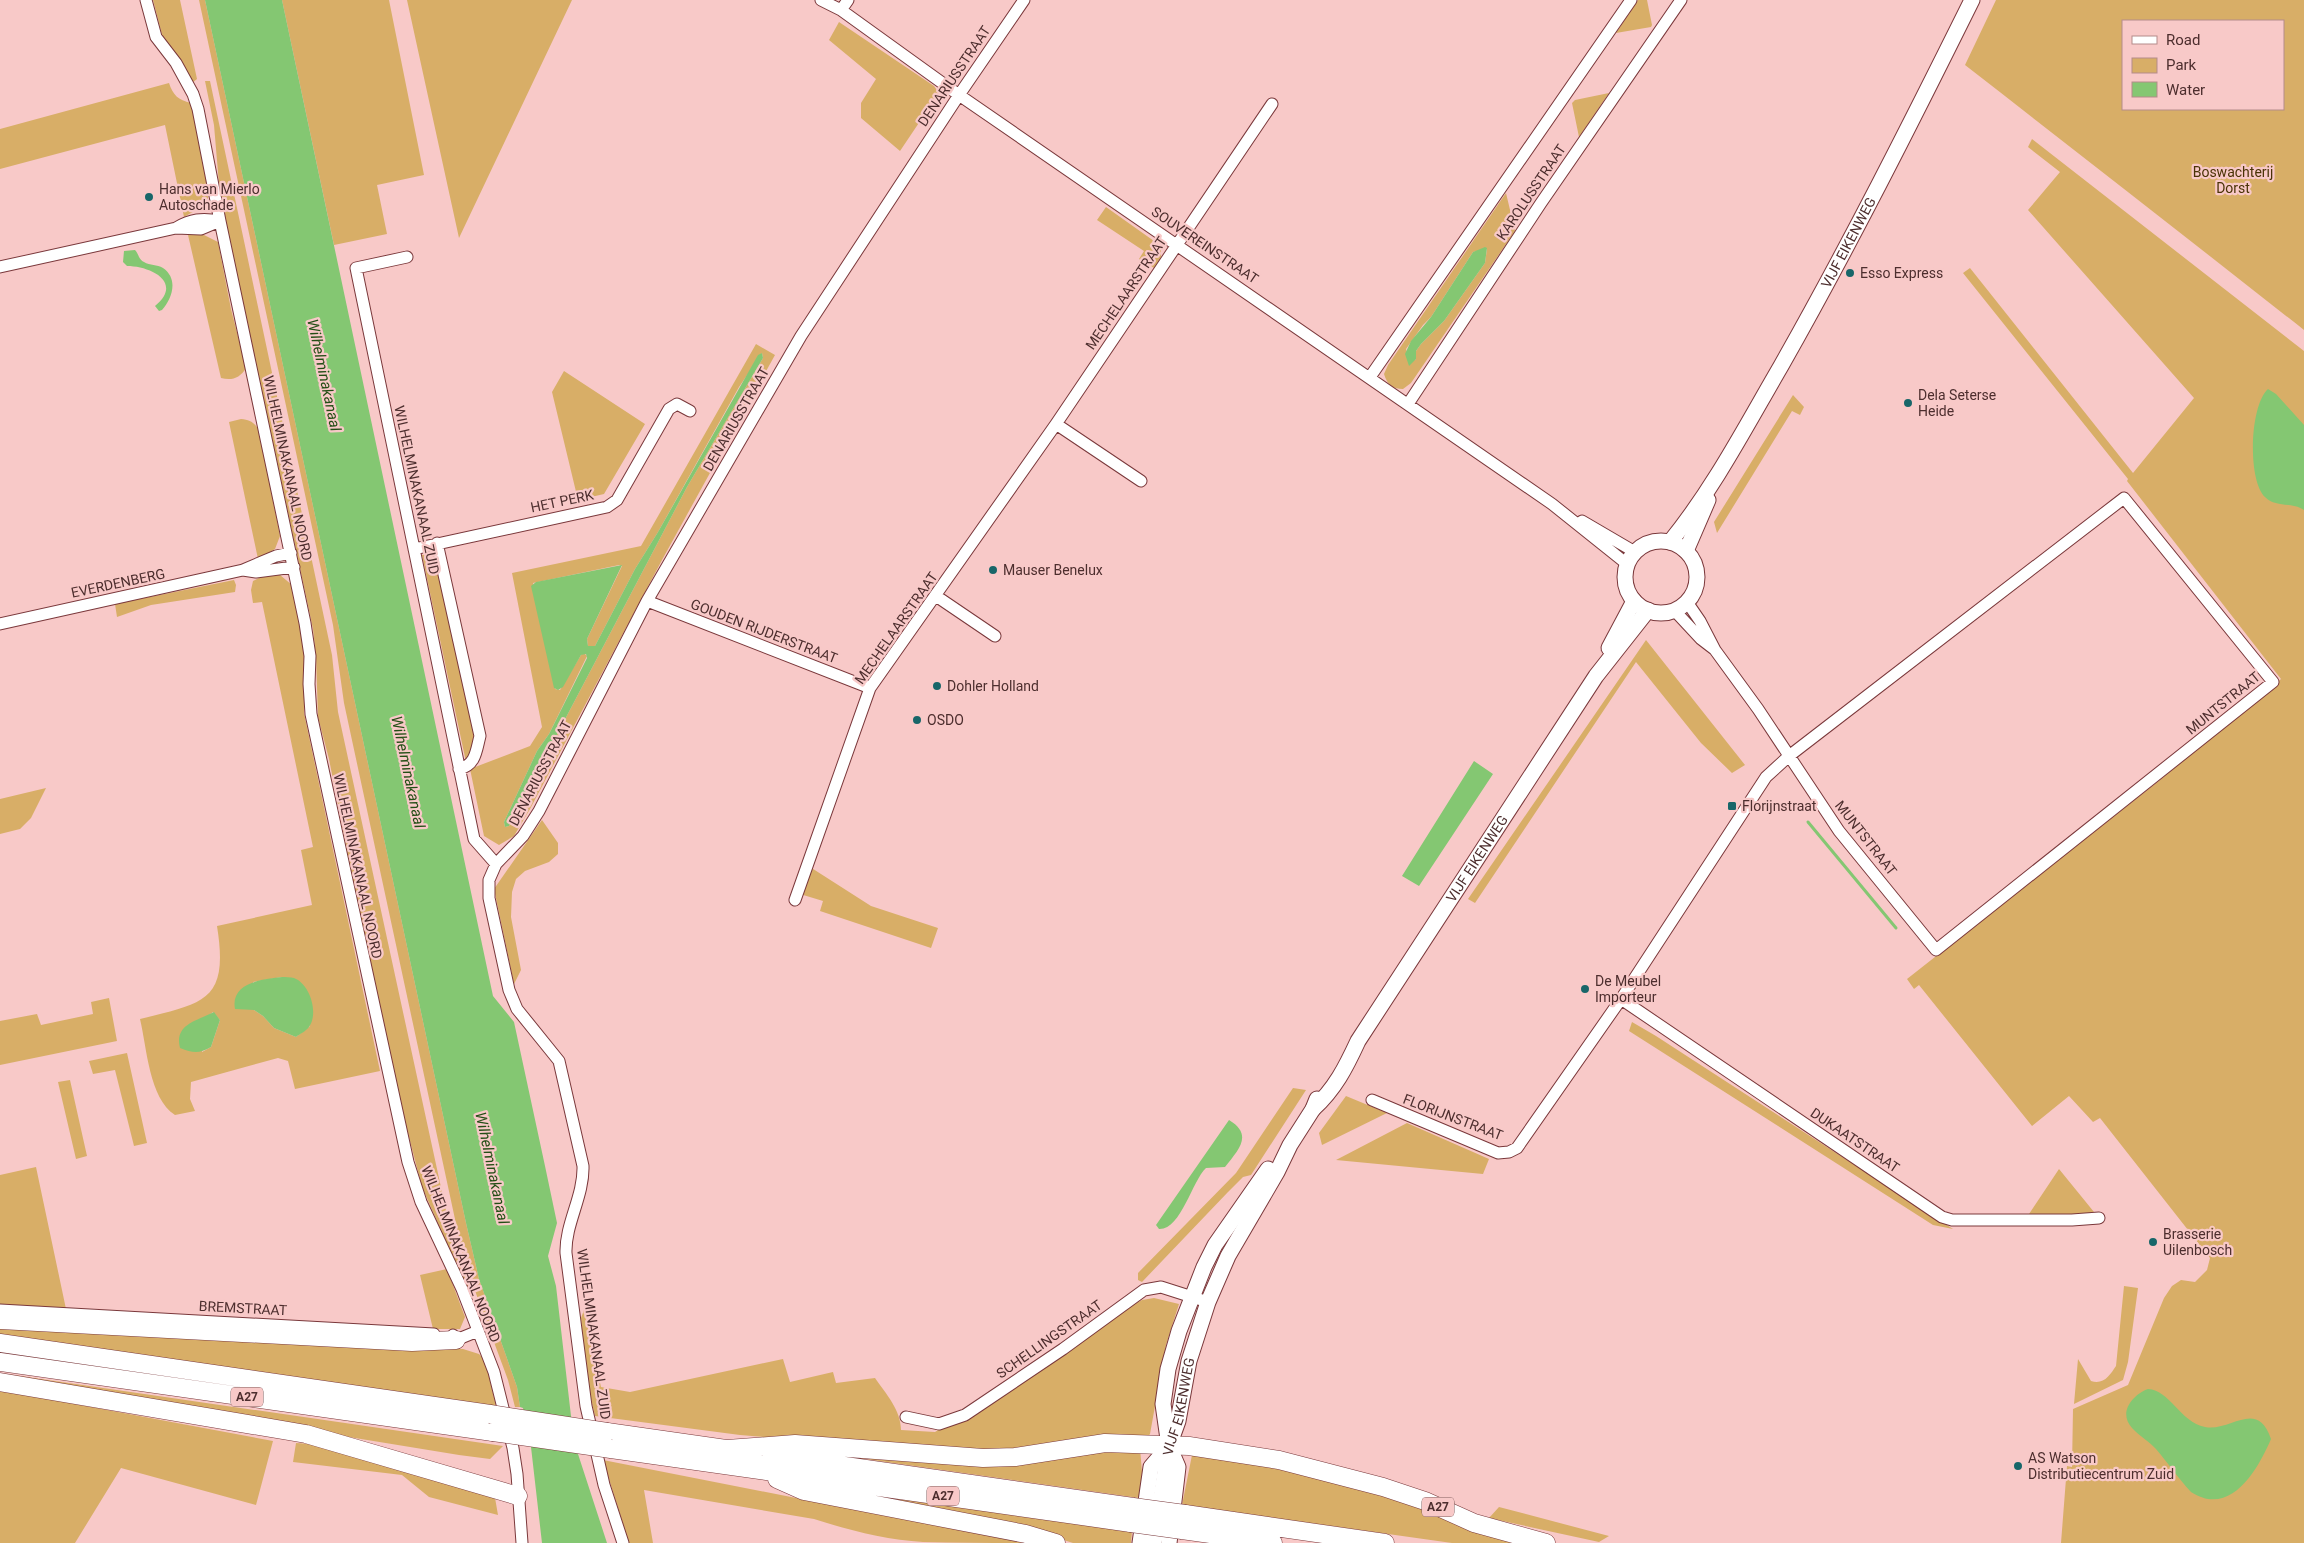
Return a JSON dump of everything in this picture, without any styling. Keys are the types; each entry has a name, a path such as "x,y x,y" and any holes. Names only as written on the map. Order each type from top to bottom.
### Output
{"highway":[{"path":"0,1320 412,1342 456,1340"},
{"name":"A27","path":"0,1343 490,1414 756,1470 1183,1522 1385,1543"},
{"name":"A27","path":"0,1362 493,1432 727,1449 1132,1515"},
{"name":"A27","path":"0,1382 306,1434 518,1496"},
{"name":"A27","path":"727,1449 795,1444 983,1458 1015,1457 1104,1444 1144,1443 1189,1446 1279,1460 1384,1487 1425,1501 1474,1523 1546,1543"},
{"name":"A27","path":"756,1470 804,1491 1026,1534 1056,1543"},
{"name":"A27","path":"1183,1522 1273,1543"}],"main road":[{"name":"VIJF EIKENWEG","path":"1686,551 1715,482 1814,308 1881,184 1972,0"},
{"name":"VIJF EIKENWEG","path":"1670,542 1715,482"},
{"path":"1651,542 1670,542 1686,551 1692,559 1697,577 1696,586 1680,606 1656,613 1634,600 1625,583 1631,558 1651,542"},
{"name":"VIJF EIKENWEG","path":"1596,676 1634,600"},
{"name":"VIJF EIKENWEG","path":"1169,1446 1163,1404 1168,1369 1191,1297 1215,1245 1272,1164 1290,1144 1313,1109 1320,1091 1337,1065 1358,1042 1596,676 1648,610"},
{"name":"VIJF EIKENWEG","path":"1169,1446 1178,1421 1189,1361 1208,1302 1228,1256 1278,1172 1290,1144"},
{"path":"1140,1543 1151,1467 1169,1446"},
{"path":"1154,1543 1169,1446"},
{"path":"1169,1446 1178,1467 1169,1543"}],"street":[{"name":"WILHELMINAKANAAL NOORD","path":"146,0 156,37 176,63 193,94 198,108 294,567 310,656 311,714 408,1162 421,1202 462,1288 494,1372 513,1448 522,1543"},
{"name":"SOUVEREINSTRAAT","path":"821,0 844,5 958,95 1631,558"},
{"name":"DENARIUSSTRAAT","path":"496,864 523,836 539,811 647,601 801,336 958,95 1024,0"},
{"name":"KAROLUSSTRAAT","path":"1370,377 1631,0"},
{"name":"KAROLUSSTRAAT","path":"1408,404 1541,203 1681,0"},
{"name":"MECHELAARSTRAAT","path":"795,900 870,688 1056,424 1272,104"},
{"path":"0,267 176,228 201,229 220,220"},
{"name":"WILHELMINAKANAAL ZUID","path":"407,257 356,268 474,839 496,864 489,880 488,890 509,990 518,1009 559,1061 583,1166 582,1182 567,1238 566,1253 586,1406 604,1485 623,1543"},
{"name":"HET PERK","path":"414,549 607,507 618,500 669,409 677,404 690,411"},
{"path":"1056,424 1142,481"},
{"name":"MUNTSTRAAT","path":"2124,498 2273,682 1936,950 1839,831 1789,756 2124,498"},
{"name":"WILHELMINAKANAAL ZUID","path":"437,543 480,736 473,762 468,767 459,769"},
{"name":"EVERDENBERG","path":"0,624 243,570 276,556 291,553"},
{"name":"EVERDENBERG","path":"243,570 256,572 294,567"},
{"path":"936,596 996,636"},
{"name":"GOUDEN RIJDERSTRAAT","path":"647,601 870,688"},
{"path":"1680,606 1701,639 1715,650 1758,709 1789,756"},
{"name":"FLORIJNSTRAAT","path":"1372,1100 1498,1153 1510,1152 1517,1148 1621,999 1766,777 1789,756"},
{"name":"DUKAATSTRAAT","path":"1621,999 1942,1217 1952,1220 2072,1220 2099,1218"},
{"name":"SCHELLINGSTRAAT","path":"906,1417 939,1424 965,1415 1063,1349 1144,1290 1161,1287 1208,1302"},
{"name":"BREMSTRAAT","path":"0,1310 448,1333 454,1335 456,1340"},
{"path":"456,1340 478,1331"}],"green space":[{"path":"153,0 180,0 197,79 192,83 162,35"},
{"path":"199,0 205,0 466,1223 479,1279 517,1387 520,1407 515,1407 508,1380 464,1261 344,703 333,625"},
{"path":"282,0 389,0 424,175 377,185 387,234 334,245"},
{"path":"407,0 572,0 459,238"},
{"path":"1638,0 1647,0 1651,27 1616,33"},
{"name":"Boswachterij Dorst","path":"1996,0 2304,0 2304,330 1965,65"},
{"path":"839,22 934,86 939,93 900,151 861,118 861,103 876,79 829,40"},
{"path":"205,81 210,81 332,655 338,712 455,1252 472,1295 470,1296 422,1187 405,1122 361,921 329,759 318,717 313,629 220,196 214,125"},
{"path":"169,83 172,91 177,96 191,103 206,175 208,198 198,209 184,217 165,125 0,169 0,129"},
{"path":"1609,93 1579,137 1572,103 1575,100"},
{"path":"2032,139 2304,351 2304,1543 2061,1543 2067,1466 2072,1467 2073,1409 2128,1385 2164,1298 2172,1286 2181,1280 2195,1282 2207,1270 2210,1258 2100,1118 2093,1122 2069,1096 2032,1126 1919,985 1914,989 1907,979 2160,780 2281,679 2127,481 2128,479 1963,273 1970,268 2133,473 2194,398 2028,210 2060,172 2028,147"},
{"path":"1506,193 1515,231 1411,383 1403,389 1390,385 1384,374 1388,365","holes":["1487,249 1485,263 1444,321 1421,344 1416,351 1416,359 1410,363 1406,349 1431,317 1473,252"]},
{"path":"1106,207 1161,246 1161,257 1154,268 1139,259 1144,251 1097,220"},
{"path":"202,234 218,242 231,309 246,368 241,374 232,379 221,378 188,235"},
{"path":"756,344 775,355 662,560 530,809 514,836 499,845 484,836 470,769 530,746 542,727 512,573 641,546","holes":["762,353 763,358 687,487 509,826 505,827 504,822 537,751 549,734 587,656 584,653 581,655 560,690 555,689 533,583 619,565 622,566 587,639 588,646 595,646 635,569 658,532 739,387"]},
{"path":"564,371 645,424 604,494 578,500 552,392"},
{"path":"1793,395 1804,407 1800,415 1792,411 1717,533 1714,522"},
{"path":"241,419 252,422 259,430 280,536 275,549 258,559 229,422"},
{"path":"435,553 475,741 466,762 422,555"},
{"path":"280,575 292,585 301,626 304,653 304,713 380,1071 295,1089 288,1061 278,1058 191,1082 190,1099 195,1111 175,1115 166,1107 154,1085 140,1019 181,1008 207,995 215,984 219,970 220,951 217,926 312,905 301,850 313,847 262,602 253,603 251,590 253,581 261,577","holes":["282,977 310,1026 296,1037 274,1028 263,1016 254,1010 253,982","213,1012 220,1020 211,1047 202,1052 209,1015"]},
{"path":"234,580 236,585 235,592 151,605 117,617 115,604"},
{"path":"1646,640 1745,765 1732,773 1701,743 1636,662 1475,903 1468,899"},
{"path":"46,788 31,818 20,829 0,834 0,799"},
{"path":"542,820 558,843 558,854 549,862 525,871 516,879 512,892 511,917 521,970 514,984 494,889"},
{"path":"810,867 871,906 938,928 931,948 820,911 823,901 800,894"},
{"path":"109,998 117,1041 0,1065 0,1021 37,1014 41,1025 93,1014 91,1002"},
{"path":"1632,1022 1953,1229 1933,1225 1629,1031"},
{"path":"127,1053 147,1143 134,1146 115,1070 93,1074 89,1061"},
{"path":"70,1080 87,1156 76,1159 58,1082"},
{"path":"1293,1088 1306,1090 1251,1175 1243,1177 1142,1282 1138,1280 1138,1273 1236,1173"},
{"path":"1346,1096 1387,1113 1322,1145 1319,1133"},
{"path":"1407,1123 1489,1159 1483,1174 1336,1160"},
{"path":"36,1167 66,1309 0,1305 0,1175"},
{"path":"2059,1169 2094,1212 2084,1216 2027,1217"},
{"path":"447,1269 465,1317 460,1329 433,1329 420,1275"},
{"path":"2124,1286 2138,1288 2128,1362 2123,1380 2074,1404 2078,1359 2091,1381 2096,1382 2106,1378 2116,1366"},
{"path":"1154,1298 1179,1304 1166,1345 1150,1434 1147,1438 1026,1452 808,1441 740,1435 595,1416 585,1372 581,1318 584,1310 601,1387 630,1392 783,1359 790,1382 833,1372 836,1383 875,1378 896,1409 901,1430 935,1432 1129,1307 1142,1300"},
{"path":"0,1325 376,1347 463,1349 479,1354 485,1360 496,1406 0,1334"},
{"path":"0,1373 503,1446 490,1459 459,1455 0,1380"},
{"path":"0,1390 273,1441 256,1505 121,1468 75,1543 0,1543"},
{"path":"296,1443 326,1445 494,1492 498,1515 429,1497 402,1475 293,1462"},
{"path":"1140,1448 1142,1472 1139,1498 809,1451 1082,1453"},
{"path":"1192,1455 1237,1461 1324,1480 1409,1503 1537,1543 1452,1543 1182,1505"},
{"path":"603,1460 1024,1543 923,1542 896,1539 854,1531 814,1519 644,1490 653,1543 629,1543"},
{"path":"847,1490 1132,1531 1131,1543 1073,1543 1036,1531 925,1509"},
{"path":"1499,1507 1609,1536 1599,1542 1489,1518"}],"water":[{"name":"Wilhelminakanaal","path":"205,0 282,0 493,996 514,1022 545,1166 557,1223 548,1256 556,1286 571,1416 578,1454 607,1543 542,1543 531,1447 523,1408 520,1407 517,1387 479,1279 466,1223"},
{"path":"1485,247 1487,248 1485,263 1444,321 1421,344 1416,351 1416,359 1409,366 1405,354 1411,341 1431,317 1473,252"},
{"path":"135,250 142,261 163,268 171,278 171,295 162,310 159,311 155,306 163,297 166,290 165,283 154,272 127,266 123,262 124,251"},
{"path":"762,353 763,358 687,487 509,826 505,827 504,822 537,751 549,734 587,658 586,654 581,655 563,687 558,690 554,688 531,586 536,582 622,565 587,639 588,646 595,646 635,569 658,532 758,355"},
{"path":"2268,389 2276,394 2304,425 2304,510 2294,506 2274,503 2269,500 2259,488 2255,475 2253,459 2254,425 2262,397"},
{"path":"1474,761 1493,774 1419,886 1402,876"},
{"path":"282,977 300,981 308,992 313,1007 312,1021 309,1027 296,1037 274,1028 263,1016 254,1010 235,1009 237,993 242,988 257,981"},
{"path":"214,1012 220,1020 211,1047 196,1052 180,1048 180,1034 184,1028 188,1024"},
{"path":"1229,1120 1241,1131 1242,1137 1239,1149 1225,1167 1206,1168 1174,1222 1167,1227 1159,1229 1156,1225"},
{"path":"2148,1389 2163,1395 2189,1419 2205,1427 2215,1427 2242,1420 2251,1419 2258,1421 2265,1427 2271,1439 2251,1476 2230,1495 2219,1499 2205,1498 2191,1492 2156,1449 2135,1431 2128,1422 2126,1416 2132,1400"}],"waterway":[{"path":"1808,822 1896,928"}],"place":[{"name":"Hans van Mierlo Autoschade","path":"149,197"},
{"name":"Esso Express","path":"1850,273"},
{"name":"Dela Seterse Heide","path":"1908,403"},
{"name":"Mauser Benelux","path":"993,570"},
{"name":"Dohler Holland","path":"937,686"},
{"name":"OSDO","path":"917,720"},
{"name":"Florijnstraat","path":"1732,806"},
{"name":"De Meubel Importeur","path":"1585,989"},
{"name":"Brasserie Uilenbosch","path":"2153,1242"},
{"name":"AS Watson Distributiecentrum Zuid","path":"2018,1466"}]}
